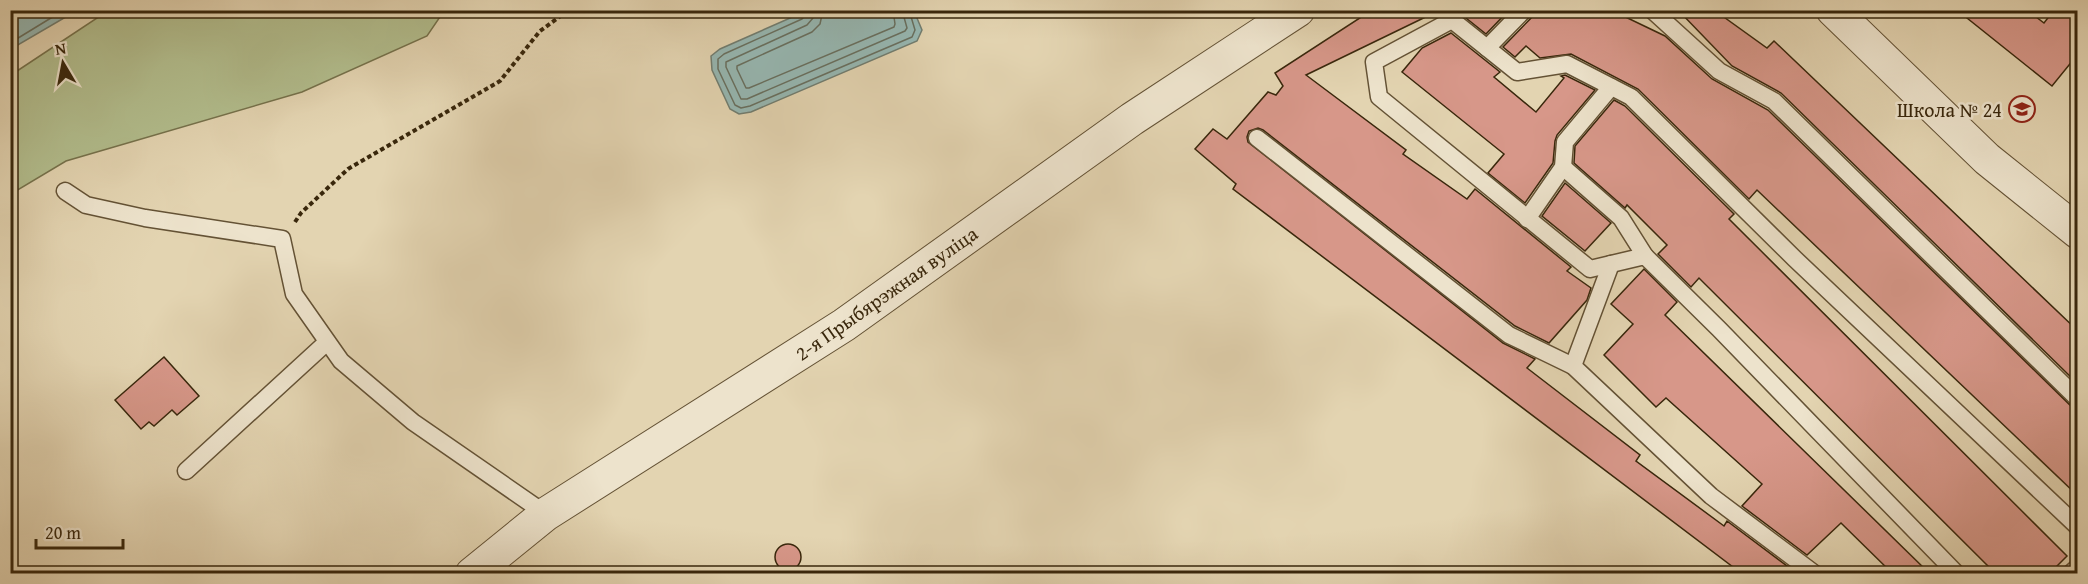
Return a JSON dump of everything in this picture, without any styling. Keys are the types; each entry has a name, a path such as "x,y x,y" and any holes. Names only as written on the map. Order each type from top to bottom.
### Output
{"street":[{"name":"2-я Прыбярэжная вуліца","path":"472,573 546,514 844,325 1132,119 1298,10"},
{"path":"1833,10 1987,159 2078,232"}],"lane":[{"path":"1487,48 1524,10"},
{"path":"1652,10 1719,71 1774,101 2078,399"},
{"path":"1645,256 1590,269 1379,97 1374,62 1452,20 1517,72 1567,64 1631,97 1795,260 2078,527"},
{"path":"1527,219 1563,167 1565,142 1611,87"},
{"path":"1257,138 1509,335 1573,366 1711,496 1815,573"},
{"path":"1563,167 1622,218 1645,256 1957,573"},
{"path":"65,191 86,205 145,218 282,239 294,294 341,361 413,422 546,514"},
{"path":"1573,366 1611,264"},
{"path":"186,471 327,342"},
{"path":"2070,573 2078,567"}],"path":[{"path":"282,239 301,213 348,169 500,81 540,32 569,10"}],"green space":[{"path":"109,10 444,11 427,36 302,92 66,161 11,194 11,75"}],"water":[{"path":"11,10 76,10 76,11 11,49"},
{"path":"806,11 914,11 922,30 917,41 751,112 739,114 730,109 712,70 711,56 720,49"}],"building":[{"path":"1372,10 1440,10 1306,75 1406,150 1403,154 1467,199 1475,189 1571,267 1567,271 1591,288 1587,300 1549,343 1515,326 1263,130 1258,128 1249,131 1248,142 1503,343 1535,359 1527,368 1640,455 1636,461 1724,526 1727,521 1791,569 1785,573 1741,573 1233,189 1236,184 1195,149 1213,129 1227,139 1268,92 1276,95 1283,86 1275,73"},
{"path":"1456,10 1509,10 1486,34"},
{"path":"1534,10 1611,10 1665,36 1712,79 1768,110 2071,406 2078,409 2078,496 1757,190 1749,199 1638,89 1571,54 1540,58 1526,46 1515,57 1503,47 1532,17"},
{"path":"1678,10 1714,10 1767,48 1774,41 2078,331 2078,384 1781,93 1732,66"},
{"path":"1957,10 2027,10 2044,23 2054,10 2078,10 2078,54 2052,86"},
{"path":"1451,33 1500,72 1494,77 1536,112 1564,78 1561,76 1565,75 1595,90 1557,135 1553,163 1525,203 1488,173 1504,154 1402,72 1422,48"},
{"path":"1614,100 1625,106 1734,214 1729,219 2067,556 2050,573 1995,573 1699,278 1691,287 1658,254 1667,245 1627,205 1625,208 1574,163 1575,146"},
{"path":"1565,183 1611,223 1585,251 1542,216"},
{"path":"1644,269 1677,302 1665,315 1929,573 1892,573 1841,523 1807,555 1742,506 1762,484 1666,398 1656,407 1604,355 1633,324 1611,304"},
{"path":"164,357 199,396 177,415 172,410 154,426 149,422 141,429 115,400"},
{"path":"788,544 797,548 801,557 797,566 788,570 779,566 775,557 779,548"}],"place":[{"name":"Школа № 24","path":"2022,109"}]}
